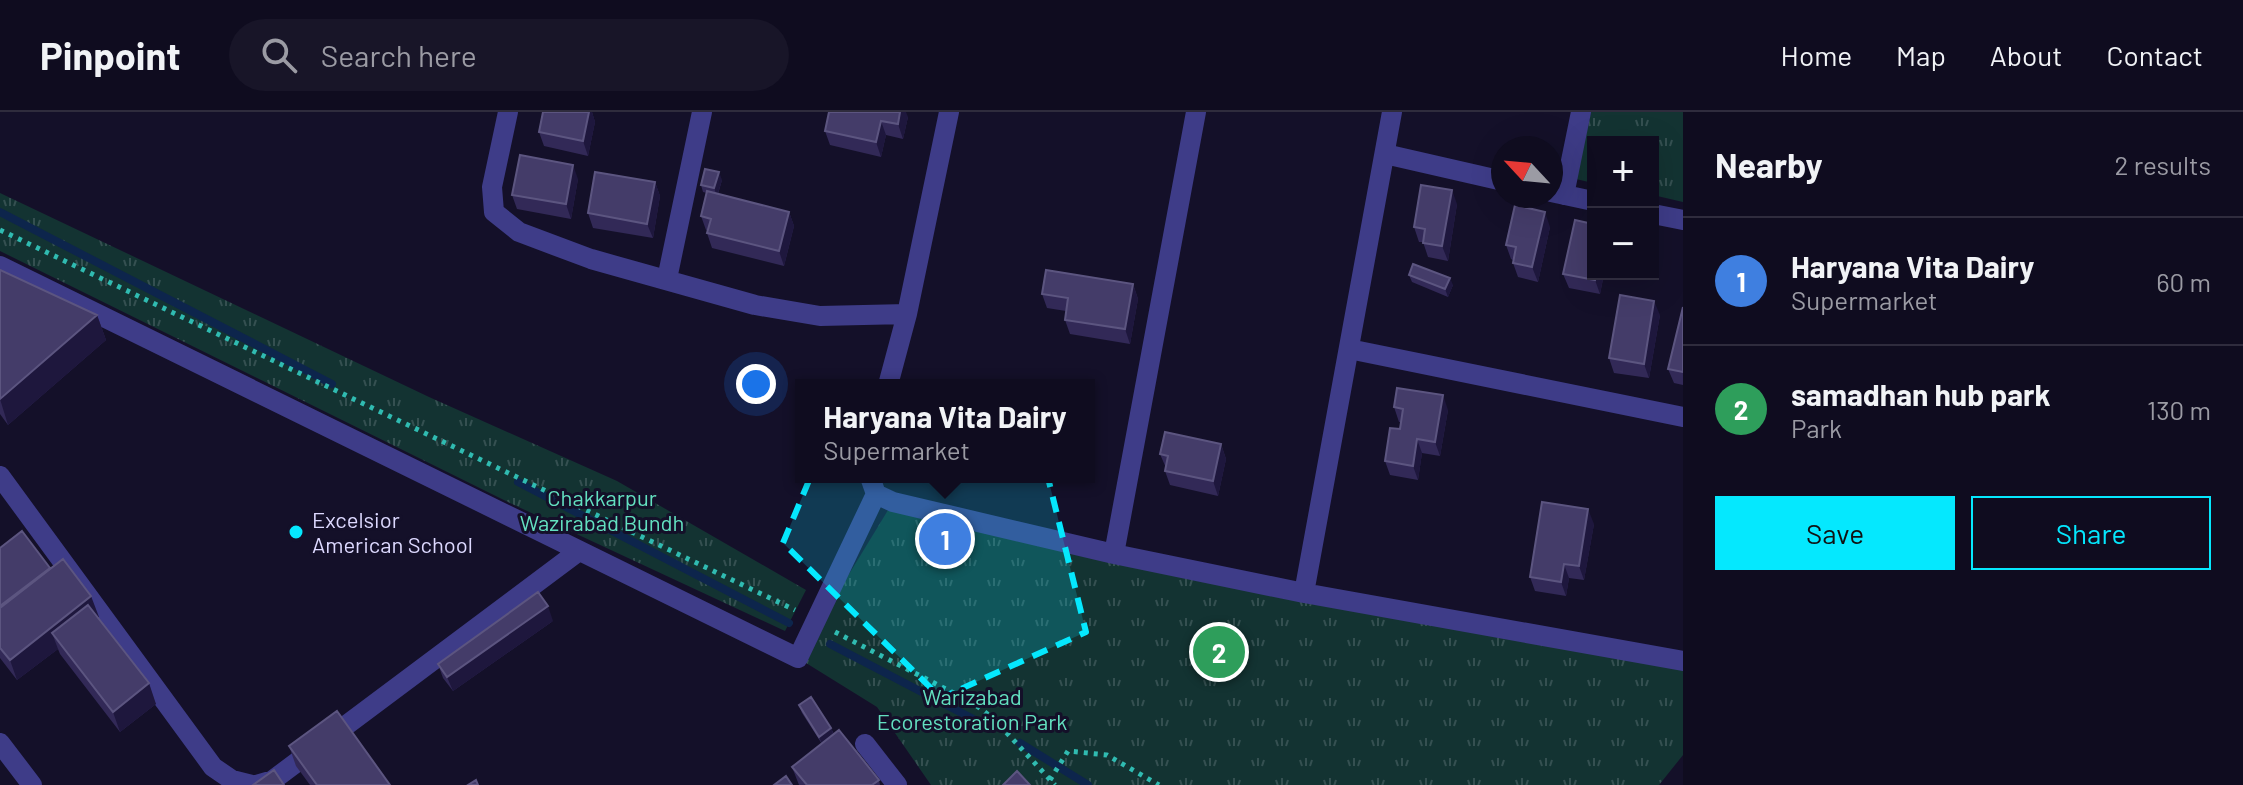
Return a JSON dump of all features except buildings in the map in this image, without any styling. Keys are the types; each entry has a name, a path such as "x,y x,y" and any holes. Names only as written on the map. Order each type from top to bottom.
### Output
{"street":[{"path":"508,112 492,187 494,212 519,232 591,259 755,305 820,316 907,314"},
{"path":"667,279 702,112"},
{"path":"890,379 907,314 949,112"},
{"path":"1114,554 1196,112"},
{"path":"1304,593 1392,112"},
{"path":"1563,174 1581,112"},
{"path":"1385,154 1491,178"},
{"path":"1563,195 1587,200"},
{"path":"1659,215 1683,220"},
{"path":"0,266 798,658 873,485 893,502 1114,554 1304,593 1683,661"},
{"path":"1349,349 1683,417"},
{"path":"0,476 213,767 232,780 253,785 273,780 579,551"},
{"path":"0,743 32,785"},
{"path":"865,744 897,785"}],"path":[{"path":"0,230 797,611"},
{"path":"832,630 973,703 994,719 1052,782 1068,751 1107,755 1159,785"}],"highlighted area":[{"path":"1034,421 1086,632 941,698 783,543 830,430"}],"green space":[{"path":"1591,112 1683,112 1683,202 1659,196 1659,136 1587,136 1587,182 1576,179"},
{"name":"Chakkarpur Wazirabad Bundh","path":"0,193 429,397 617,481 806,590 785,631 510,503 0,251"},
{"name":"Warizabad Ecorestoration Park","path":"893,502 1683,666 1683,755 1659,785 931,785 877,707 798,658"}],"waterway":[{"path":"0,212 332,384"},
{"path":"518,482 789,623"},
{"path":"830,644 979,722"},
{"path":"1020,743 1088,785"}],"place":[{"name":"Excelsior American School","path":"296,532"},
{"name":"Haryana Vita Dairy","path":"945,539"},
{"name":"samadhan hub park","path":"1219,652"}]}
